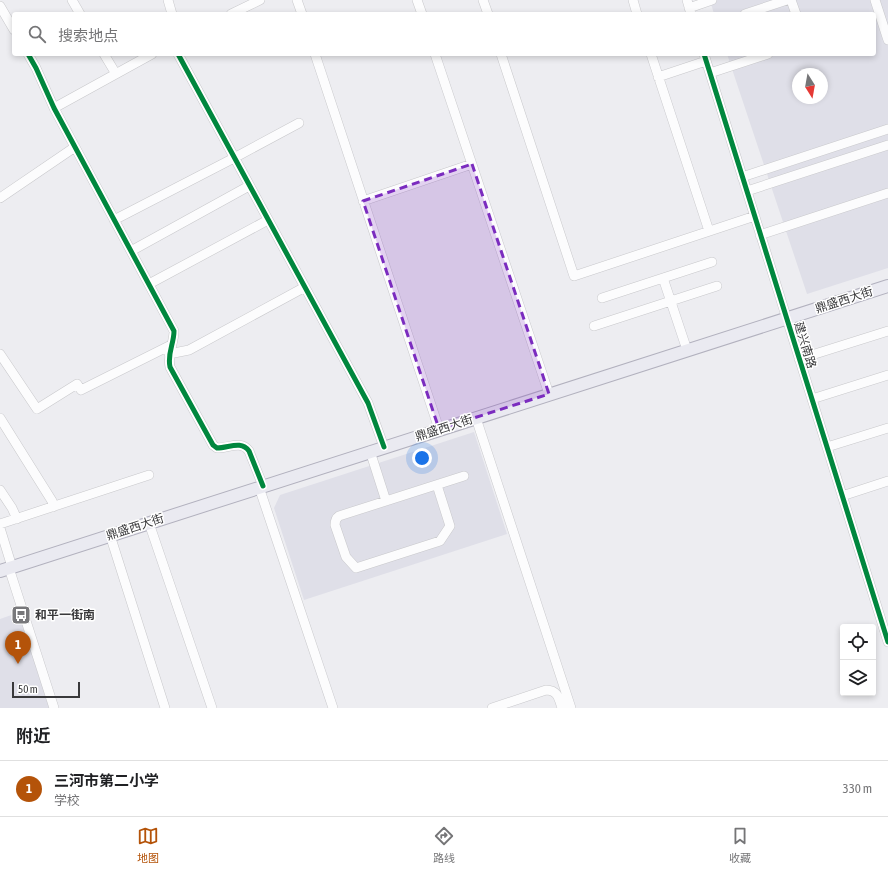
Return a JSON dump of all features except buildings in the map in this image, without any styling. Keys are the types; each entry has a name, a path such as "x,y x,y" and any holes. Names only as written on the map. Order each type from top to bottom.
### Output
{"main road":[{"name":"鼎盛西大街","path":"7,568 888,286"}],"street":[{"path":"72,0 79,12"},
{"path":"168,0 171,12"},
{"path":"235,12 260,0"},
{"path":"297,0 301,12"},
{"path":"417,0 421,12"},
{"path":"483,0 487,12"},
{"path":"633,0 636,12"},
{"path":"689,7 712,0"},
{"path":"751,12 787,0"},
{"path":"791,0 795,12"},
{"path":"875,0 888,40"},
{"path":"0,6 12,27"},
{"path":"29,56 54,108 174,331 174,337 170,349 170,367 213,445 217,448 240,445 246,447 249,451 333,708"},
{"path":"105,56 116,74"},
{"path":"54,108 148,56"},
{"path":"179,56 368,403 384,447"},
{"path":"316,56 439,429"},
{"path":"436,56 549,394"},
{"path":"502,56 574,276 755,216"},
{"path":"652,56 709,232"},
{"path":"710,73 762,56"},
{"path":"658,77 705,58"},
{"name":"建兴南路","path":"705,58 888,642"},
{"path":"114,220 299,123"},
{"path":"742,177 888,129"},
{"path":"747,191 888,145"},
{"path":"0,198 75,147"},
{"path":"363,201 472,164"},
{"path":"131,250 249,186"},
{"path":"760,235 888,193"},
{"path":"149,284 268,220"},
{"path":"602,298 712,262"},
{"path":"663,278 687,350"},
{"path":"594,326 717,286"},
{"path":"0,354 37,409 77,384 81,390 170,349 189,350 306,288"},
{"path":"799,359 888,331"},
{"path":"812,399 888,376"},
{"path":"0,418 52,502 53,507"},
{"path":"476,418 571,708"},
{"path":"827,447 888,428"},
{"path":"370,452 386,501"},
{"path":"0,524 149,475"},
{"path":"437,485 450,526 440,541 356,568 346,557 335,525 336,520 340,516 464,476"},
{"path":"842,496 888,481"},
{"path":"0,490 12,508 17,519"},
{"path":"149,522 212,708"},
{"path":"0,528 7,568 54,708"},
{"path":"110,535 165,708"},
{"path":"492,708 546,690 551,690 556,692 562,708"}],"highlighted area":[{"path":"472,164 549,394 439,429 363,201"}],"shaded area":[{"path":"710,0 888,0 888,268 807,294 728,56 876,56 876,12 713,12"},
{"path":"474,432 507,534 304,600 274,508 280,495"},
{"path":"20,612 50,708 0,708 0,619"}],"cycle path":[{"path":"29,56 54,108 174,331 169,357 170,367 213,445 217,448 234,445 239,445 246,448 249,451 263,486"},
{"path":"179,56 368,403 384,447"},
{"path":"705,56 888,642"}],"place":[{"name":"和平一街南","path":"21,615"},
{"name":"三河市第二小学","path":"18,664"}]}
